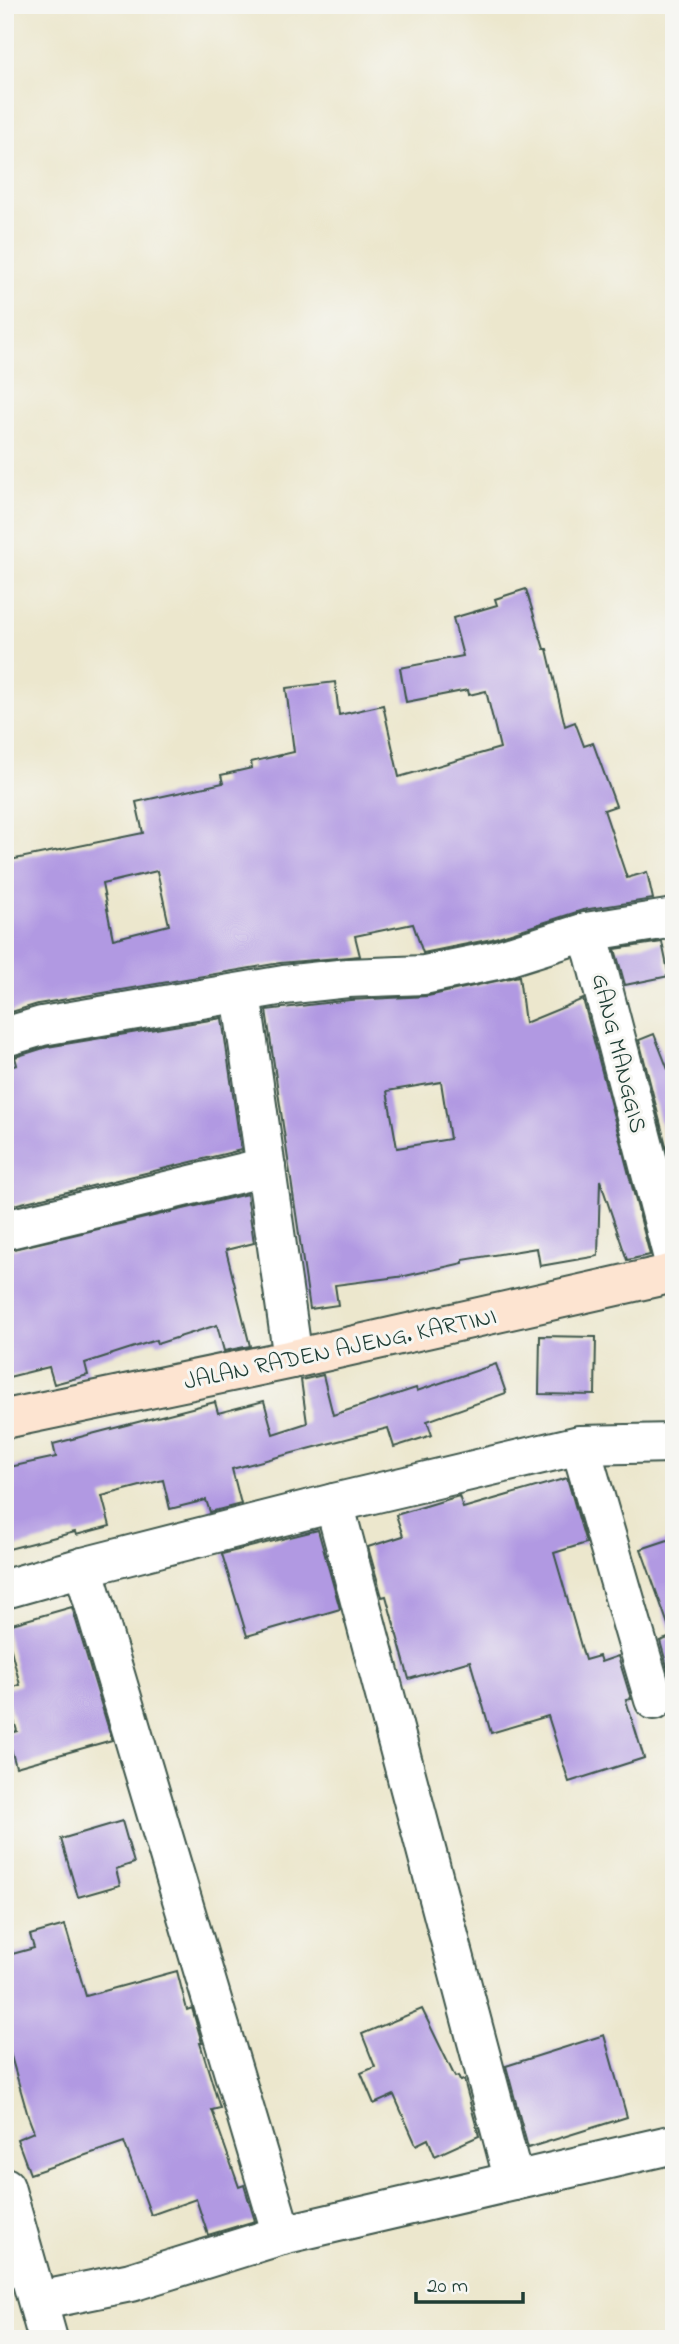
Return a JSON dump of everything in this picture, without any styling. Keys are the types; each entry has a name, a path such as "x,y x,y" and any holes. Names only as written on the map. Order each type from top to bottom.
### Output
{"main road":[{"name":"JALAN RADEN AJENG. KARTINI","path":"5,1419 293,1359 674,1273"}],"street":[{"path":"5,1037 42,1026 241,993 348,978 424,975 497,960 586,932 674,918"},
{"name":"GANG MANGGIS","path":"586,932 674,1262"},
{"path":"241,993 293,1359"},
{"path":"5,1230 266,1167"},
{"path":"5,1589 334,1503 580,1445 674,1443"},
{"path":"580,1445 654,1700"},
{"path":"334,1503 514,2181"},
{"path":"83,1567 282,2235"},
{"path":"38,2301 131,2282 282,2235 674,2144"},
{"path":"5,2187 48,2339"}],"building":[{"path":"526,589 544,649 547,649 565,726 575,722 584,746 593,743 616,806 604,810 627,878 647,872 653,899 583,910 492,939 423,953 413,924 355,936 360,956 280,963 38,1004 5,1014 5,861 143,833 136,802 223,783 221,775 252,768 251,762 294,752 286,688 335,682 339,715 383,705 399,777 500,748 486,691 469,695 468,690 406,702 400,668 463,656 453,618 497,605 495,599","holes":["157,871 169,925 113,939 102,884"]},
{"path":"662,942 669,976 625,985 615,949"},
{"path":"519,976 525,1023 583,999 650,1255 627,1260 600,1180 598,1256 540,1266 537,1248 463,1260 463,1263 405,1276 335,1285 338,1305 310,1309 266,1010 350,1000 428,996","holes":["441,1082 450,1139 397,1148 387,1091"]},
{"path":"222,1018 241,1150 5,1207 5,1068 17,1065 15,1057 47,1047"},
{"path":"654,1034 674,1085 674,1152 668,1153 639,1040"},
{"path":"247,1194 254,1243 226,1250 250,1346 224,1351 217,1325 157,1344 156,1340 85,1363 88,1375 54,1384 49,1367 5,1378 5,1251"},
{"path":"540,1336 596,1337 595,1395 539,1394"},
{"path":"496,1364 506,1393 427,1421 432,1435 394,1447 388,1428 232,1469 241,1504 210,1512 206,1500 170,1509 163,1480 102,1496 110,1526 5,1550 5,1468 56,1457 53,1444 215,1402 218,1413 264,1401 273,1434 307,1423 301,1380 323,1375 333,1415 416,1388 417,1391"},
{"path":"567,1478 586,1543 554,1553 585,1660 599,1656 601,1662 618,1656 631,1699 626,1700 644,1758 569,1782 548,1716 491,1733 470,1661 409,1679 386,1596 382,1597 368,1547 403,1536 396,1515 459,1496 463,1508"},
{"path":"318,1530 340,1609 247,1636 222,1554"},
{"path":"674,1538 674,1629 670,1630 641,1549"},
{"path":"72,1607 112,1740 16,1767 7,1734 17,1731 5,1690 20,1685 5,1626"},
{"path":"674,1636 674,1683 672,1684 660,1641"},
{"path":"122,1821 134,1863 116,1869 120,1885 78,1897 61,1839"},
{"path":"65,1925 86,1996 177,1971 187,2010 192,2008 220,2108 212,2110 239,2187 244,2185 255,2221 208,2235 196,2199 151,2215 124,2142 30,2174 17,2139 34,2132 5,2035 5,1956 34,1948 30,1935"},
{"path":"422,2009 455,2077 458,2076 460,2081 464,2080 479,2136 435,2156 428,2139 416,2145 394,2095 374,2104 361,2073 375,2067 362,2034"},
{"path":"604,2035 627,2117 528,2148 506,2066"}]}
